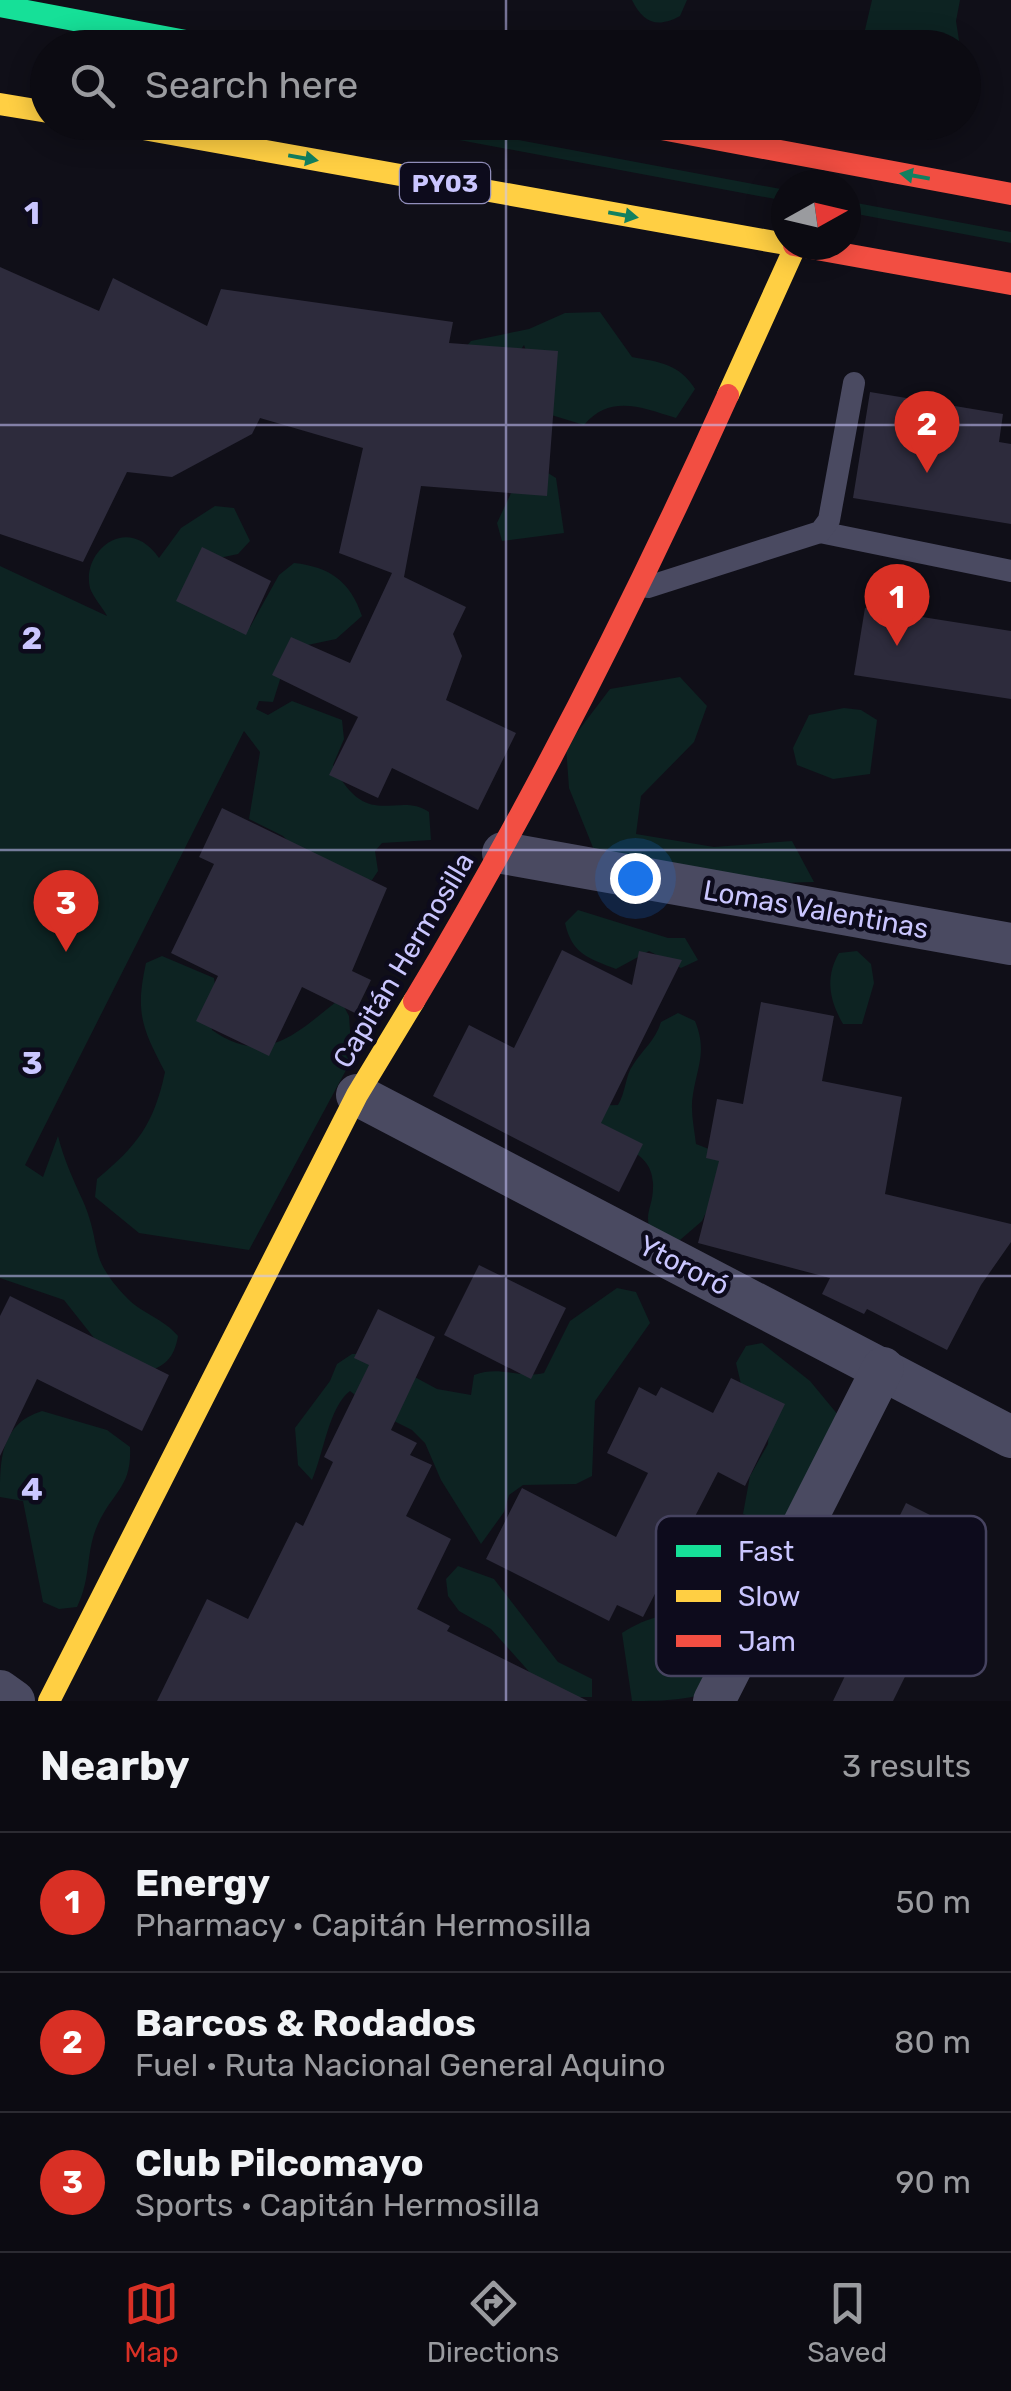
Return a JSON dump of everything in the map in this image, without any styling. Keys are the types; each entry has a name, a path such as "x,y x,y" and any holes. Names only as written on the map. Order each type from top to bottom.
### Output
{"main road":[{"path":"0,6 127,30"},
{"path":"0,104 30,109"},
{"name":"PY03","path":"205,140 771,241"},
{"path":"721,140 1011,194"},
{"path":"861,257 1011,284"},
{"name":"Capitán Hermosilla","path":"49,1701 356,1095 503,853 640,589 788,260"}],"street":[{"name":"Lomas Valentinas","path":"503,853 1011,944"},
{"name":"Ytororó","path":"356,1095 1011,1437"},
{"path":"808,1516 883,1368"},
{"path":"714,1701 727,1676"},
{"path":"0,1691 14,1701"}],"lane":[{"path":"820,532 829,520 854,383"},
{"path":"640,589 820,532 1011,572"}],"green space":[{"path":"632,0 687,0 680,16 657,22 641,14"},
{"path":"872,0 960,0 957,30 865,30"},
{"path":"459,140 518,140 771,187 771,198"},
{"path":"861,204 1011,232 1011,243 861,215"},
{"path":"600,312 632,357 668,366 683,374 695,389 676,418 638,407 615,406 594,415 584,425 548,414 524,345 504,374 459,355 471,341 529,329 565,313"},
{"path":"540,468 556,478 564,533 502,541 497,523 512,491"},
{"path":"215,506 234,508 250,541 238,554 219,558 222,616 234,630 250,627 279,575 294,563 318,568 337,578 362,616 336,639 298,647 284,667 273,702 259,701 256,709 268,715 292,701 342,720 344,739 333,765 346,786 370,804 417,806 429,812 431,840 382,843 375,851 378,871 372,880 335,877 317,870 283,836 249,819 260,752 244,731 25,1165 43,1177 58,1136 106,1272 128,1299 178,1336 167,1360 144,1373 98,1343 64,1300 0,1278 0,566 107,616 90,588 89,574 99,551 109,542 133,538 159,558 181,528"},
{"path":"680,677 707,706 694,742 641,796 636,834 714,847 792,841 814,882 778,883 596,855 569,788 566,747 610,689"},
{"path":"844,708 861,710 877,720 870,774 833,779 797,765 793,748 809,715"},
{"path":"578,910 668,938 685,938 698,960 681,968 649,951 616,969 597,962 577,948 568,933 565,923"},
{"path":"857,951 871,964 874,983 862,1024 843,1024 834,1006 830,980 839,953"},
{"path":"162,956 214,978 212,1030 231,1041 265,1046 280,1041 340,999 349,1016 352,1059 249,1250 139,1233 95,1197 97,1179 142,1133 161,1090 165,1072 146,1031 141,995 146,963"},
{"path":"678,1013 695,1021 700,1041 692,1100 696,1144 732,1158 702,1221 673,1246 655,1243 651,1232 648,1217 653,1183 645,1161 626,1148 580,1134 581,1106 618,1105 630,1069 661,1022"},
{"path":"617,1288 636,1292 650,1323 595,1401 592,1476 576,1484 523,1485 509,1495 504,1512 481,1544 441,1480 425,1443 412,1430 378,1413 350,1391 332,1419 312,1480 298,1465 295,1428 330,1381 337,1364 352,1354 372,1354 437,1389 471,1395 474,1375 493,1371 544,1373 570,1321"},
{"path":"762,1343 810,1381 848,1427 832,1508 784,1516 743,1514 750,1476 768,1444 769,1426 744,1397 736,1363 746,1346"},
{"path":"42,1411 107,1430 130,1447 125,1480 94,1534 77,1607 59,1609 43,1602 23,1501 0,1497 2,1457 10,1434 28,1417"},
{"path":"458,1566 494,1579 558,1662 592,1679 592,1697 574,1697 541,1685 491,1629 459,1611 448,1596 446,1579"},
{"path":"656,1617 656,1676 725,1678 698,1695 632,1701 622,1633"}],"building":[{"path":"0,267 99,311 113,278 207,326 221,289 453,322 449,343 558,351 547,496 421,486 404,577 466,607 453,634 462,656 446,700 516,733 478,810 392,768 378,798 329,775 358,717 272,675 291,637 350,663 392,573 339,553 363,448 260,418 252,434 172,477 127,472 83,562 0,534"},
{"path":"870,392 1003,414 999,442 1011,444 1011,524 853,498"},
{"path":"202,547 271,581 246,635 176,601"},
{"path":"865,608 1011,631 1011,699 854,675"},
{"path":"222,808 387,888 352,971 371,980 355,1013 302,987 269,1056 196,1021 218,976 171,953 214,864 199,857"},
{"path":"562,950 632,985 639,951 682,960 601,1123 643,1144 619,1192 433,1096 469,1025 514,1048"},
{"path":"761,1002 834,1016 822,1081 902,1097 885,1194 1011,1224 1011,1242 981,1285 947,1350 867,1309 864,1314 822,1294 830,1278 698,1243 719,1161 706,1158 717,1099 743,1104"},
{"path":"479,1265 566,1308 531,1379 444,1335"},
{"path":"10,1296 169,1375 142,1431 37,1379 0,1456 0,1316"},
{"path":"378,1309 435,1337 391,1430 417,1443 410,1455 432,1465 406,1516 451,1539 417,1609 450,1626 447,1631 588,1701 157,1701 207,1599 248,1619 296,1522 303,1526 333,1462 324,1457 369,1365 354,1358"},
{"path":"731,1378 785,1404 745,1486 718,1472 695,1516 656,1516 656,1592 643,1617 617,1605 609,1621 486,1559 522,1488 616,1537 648,1473 607,1453 639,1387 656,1396 661,1387 713,1413"},
{"path":"906,1503 932,1516 900,1516"},
{"path":"845,1676 905,1676 893,1701 833,1701"}],"traffic: fast":[{"path":"0,6 127,30"}],"traffic: slow":[{"path":"0,104 30,109"},
{"path":"205,140 771,241"},
{"path":"728,395 789,260"},
{"path":"49,1701 357,1095 414,1001"}],"traffic: jam":[{"path":"721,140 1011,194"},
{"path":"861,257 1011,284"},
{"path":"414,1001 500,853 580,702 728,395"}],"place":[{"name":"Barcos & Rodados","path":"927,473"},
{"name":"Energy","path":"897,646"},
{"name":"Club Pilcomayo","path":"66,952"}]}
